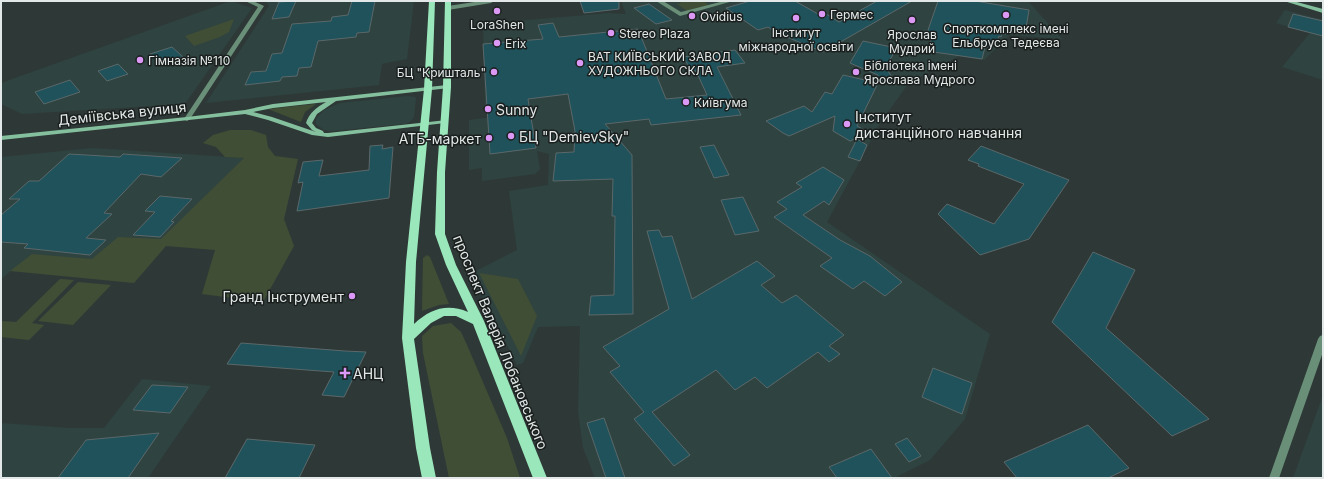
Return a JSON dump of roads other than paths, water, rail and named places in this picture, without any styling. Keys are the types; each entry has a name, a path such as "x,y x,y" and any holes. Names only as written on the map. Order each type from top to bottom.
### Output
{"main road":[{"path":"429,478 423,448 408,338 412,262 428,89 432,1"},
{"name":"проспект Валерія Лобановського","path":"448,5 447,87 441,172 440,234 451,265 478,321 540,478"},
{"path":"408,338 423,322 434,314 452,311 478,321"}],"street":[{"path":"187,119 261,6 248,1"},
{"path":"448,5 491,1"},
{"path":"659,1 680,14 730,1"},
{"path":"1287,1 1323,11"},
{"name":"Деміївська вулиця","path":"1,138 187,119 245,112 273,106 447,87"},
{"path":"328,134 314,129 309,123 311,116 320,108 339,99"},
{"name":"Деміївська вулиця","path":"245,112 270,118 314,134 328,134 445,122"},
{"path":"1274,478 1323,339"}],"place":[{"name":"LoraShen","path":"497,11"},
{"name":"Гермес","path":"822,14"},
{"name":"Спорткомплекс імені Ельбруса Тедеєва","path":"1006,15"},
{"name":"Ovidius","path":"692,16"},
{"name":"Інститут міжнародної освіти","path":"796,18"},
{"name":"Ярослав Мудрий","path":"912,20"},
{"name":"Stereo Plaza","path":"611,33"},
{"name":"Erix","path":"497,43"},
{"name":"Гімназія №110","path":"140,60"},
{"name":"ВАТ КИЇВСЬКИЙ ЗАВОД ХУДОЖНЬОГО СКЛА","path":"580,63"},
{"name":"БЦ \"Кришталь\"","path":"494,72"},
{"name":"Бібліотека імені Ярослава Мудрого","path":"856,72"},
{"name":"Київгума","path":"686,102"},
{"name":"Sunny","path":"488,109"},
{"name":"Інститут дистанційного навчання","path":"847,124"},
{"name":"БЦ \"DemievSky\"","path":"511,136"},
{"name":"АТБ-маркет","path":"489,138"},
{"name":"Гранд Інструмент","path":"352,296"},
{"name":"АНЦ","path":"345,373"}]}
